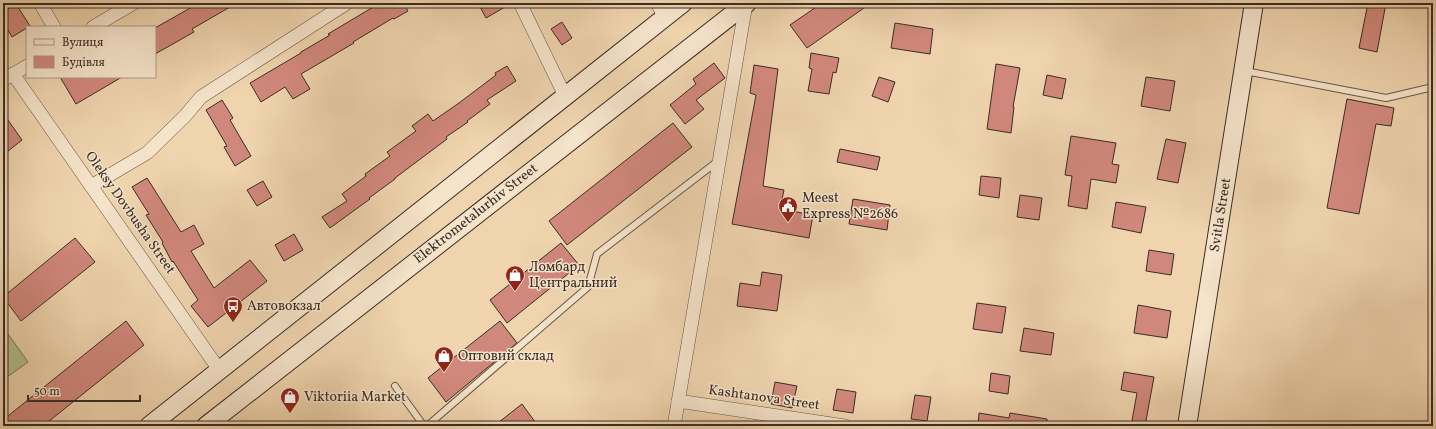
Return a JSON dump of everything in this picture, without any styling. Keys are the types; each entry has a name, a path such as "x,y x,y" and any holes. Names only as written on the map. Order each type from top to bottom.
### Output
{"main road":[{"path":"149,426 565,96 661,10 682,3"},
{"name":"Elektrometalurhiv Street","path":"206,426 747,3"},
{"name":"Svitla Street","path":"1187,426 1254,3"}],"street":[{"path":"40,3 53,26"},
{"path":"95,26 134,3"},
{"path":"91,186 146,153 185,116 201,97 347,3"},
{"path":"520,3 565,96"},
{"path":"674,426 747,3"},
{"path":"8,77 26,67"},
{"name":"Oleksy Dovbusha Street","path":"8,77 91,186 220,371"},
{"name":"Kashtanova Street","path":"678,401 845,426"}],"lane":[{"path":"1244,71 1386,98 1433,87"},
{"path":"428,426 588,287 597,254 719,160"},
{"path":"395,386 424,426"}],"green space":[{"path":"3,327 28,362 3,380"}],"building":[{"path":"199,3 237,3 192,29 194,32 156,53 156,27"},
{"path":"380,3 403,3 408,11 394,19 393,18 301,74 310,89 293,99 285,87 261,102 250,83"},
{"path":"478,3 512,3 486,18"},
{"path":"822,3 871,3 807,48 790,25"},
{"path":"1368,3 1386,3 1377,52 1359,48"},
{"path":"16,4 30,26 26,26 26,28 12,37 3,22 3,12"},
{"path":"562,22 572,38 562,45 551,29"},
{"path":"895,23 933,29 930,54 891,48"},
{"path":"811,53 839,58 836,73 833,72 829,94 808,91 812,69 809,68"},
{"path":"714,63 725,78 696,100 704,109 685,124 670,105 696,84 693,79"},
{"path":"996,64 1020,68 1013,107 1011,133 987,129"},
{"path":"754,65 778,69 763,186 784,190 780,209 813,215 809,238 732,224 756,95 750,93"},
{"path":"507,66 516,81 487,100 490,104 467,121 468,122 446,137 447,139 330,228 322,217 347,201 342,194 366,176 365,174 390,156 387,152 416,131 412,126 428,114 433,121 496,75 495,73"},
{"path":"1047,75 1066,79 1062,99 1043,95"},
{"path":"879,77 895,82 888,102 872,96"},
{"path":"1146,77 1175,81 1170,111 1141,106"},
{"path":"61,78 120,78 76,104"},
{"path":"1347,99 1394,108 1391,126 1376,124 1359,214 1327,208"},
{"path":"222,100 233,118 230,120 251,156 235,166 224,147 227,146 206,110"},
{"path":"3,113 22,140 3,155"},
{"path":"673,123 692,147 567,245 549,221"},
{"path":"1071,136 1116,143 1112,164 1119,165 1116,183 1091,179 1087,209 1068,206 1072,176 1065,175"},
{"path":"1166,139 1186,143 1178,183 1157,179"},
{"path":"840,149 880,157 877,170 837,162"},
{"path":"981,176 1001,178 999,198 979,195"},
{"path":"147,178 181,232 194,225 204,244 191,251 214,288 250,260 267,281 208,327 191,306 198,300 173,261 172,262 162,243 163,242 146,215 149,214 132,187"},
{"path":"263,181 272,197 257,206 247,190"},
{"path":"1020,195 1042,198 1039,220 1017,217"},
{"path":"853,199 890,205 887,230 849,224"},
{"path":"1116,202 1146,207 1141,233 1112,227"},
{"path":"294,234 303,250 284,261 275,245"},
{"path":"75,238 95,262 21,321 3,297"},
{"path":"561,243 579,265 507,323 490,300"},
{"path":"1149,250 1174,254 1171,275 1146,271"},
{"path":"762,272 782,275 777,311 737,306 740,283 760,286"},
{"path":"977,303 1006,307 1002,333 973,329"},
{"path":"1138,305 1171,311 1167,338 1134,333"},
{"path":"126,321 144,345 43,426 3,426 3,420"},
{"path":"500,321 517,343 446,402 428,378"},
{"path":"1024,328 1054,333 1051,355 1020,351"},
{"path":"1124,372 1154,377 1145,426 1131,426 1137,393 1121,390"},
{"path":"991,373 1010,376 1008,394 989,391"},
{"path":"775,382 797,386 792,408 771,404"},
{"path":"837,389 856,392 853,413 833,410"},
{"path":"915,395 931,397 927,421 911,419"},
{"path":"522,404 538,426 494,426"},
{"path":"979,413 1009,418 1010,413 1047,419 1047,426 978,426"}],"place":[{"name":"Meest Express №2686","path":"788,223"},
{"name":"Ломбард Центральний","path":"515,292"},
{"name":"Автовокзал","path":"233,323"},
{"name":"Оптовий склад","path":"444,373"},
{"name":"Viktoriia Market","path":"290,414"}]}
